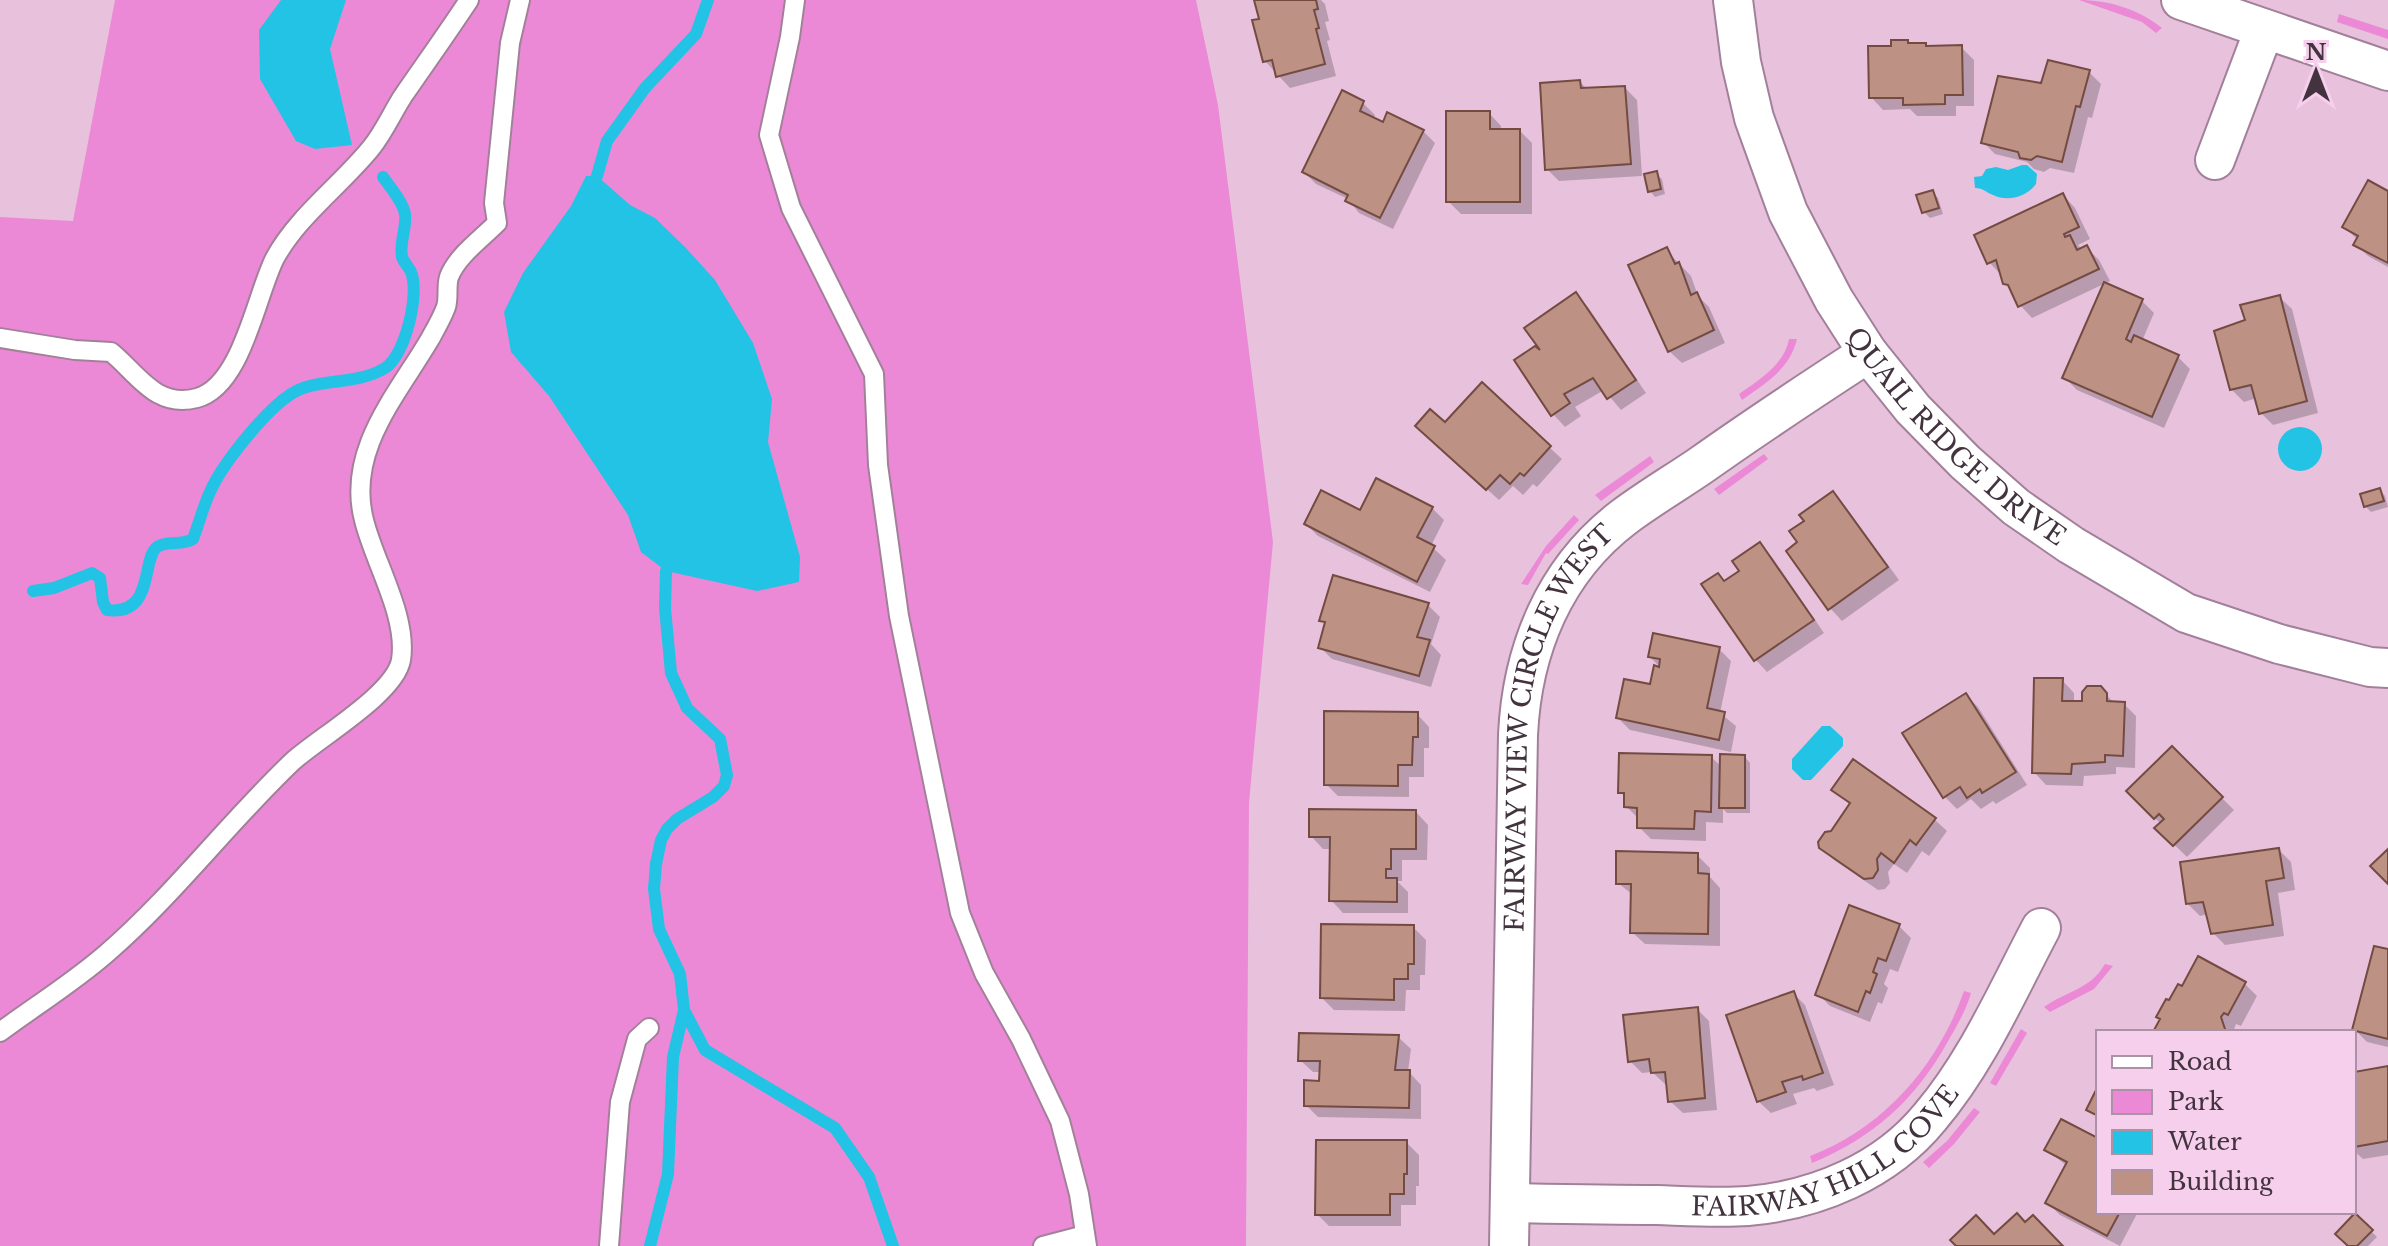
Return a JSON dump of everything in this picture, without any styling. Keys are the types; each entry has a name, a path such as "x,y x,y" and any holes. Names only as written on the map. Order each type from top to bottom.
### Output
{"street":[{"name":"QUAIL RIDGE DRIVE","path":"1733,0 1741,62 1754,118 1788,212 1834,300 1868,353 1913,409 1965,462 2016,507 2128,581 2186,613 2279,644 2370,667 2388,668"},
{"path":"2181,0 2388,71"},
{"path":"2215,160 2264,30"},
{"name":"FAIRWAY VIEW CIRCLE WEST","path":"1509,1246 1519,714 1524,678 1541,623 1571,571 1623,518 1868,353"},
{"name":"FAIRWAY HILL COVE","path":"1510,1203 1745,1206 1807,1196 1849,1179 1895,1151 1920,1129 1943,1101 1975,1051 2041,928"}],"lane":[{"path":"0,338 75,350 111,352 147,389 159,396 196,398 211,391 228,373 275,260 291,234 374,145 401,99 469,0"},
{"path":"0,1032 106,954 188,874 293,761 370,701 387,684 401,662 400,637 388,586 364,520 359,490 361,465 387,403 430,339 447,305 448,279 457,263 497,223 494,203 510,43 520,0"},
{"path":"795,0 769,135 791,208 874,374 878,465 899,616 960,913 984,973 1021,1039 1060,1121 1079,1194 1086,1240 1043,1246"},
{"path":"609,1246 620,1102 637,1039 649,1028"}],"green space":[{"path":"115,0 1196,0 1218,105 1273,542 1249,803 1246,1246 0,1246 0,217 73,221"},
{"path":"2079,0 2123,7 2162,28 2156,33 2142,22"},
{"path":"2339,14 2388,30 2388,39 2337,22"},
{"path":"1789,339 1797,339 1783,367 1742,400 1739,394 1777,364"},
{"path":"1764,454 1768,459 1719,495 1714,489"},
{"path":"1650,456 1654,462 1601,501 1595,495"},
{"path":"1574,515 1579,520 1546,553 1528,585 1521,584 1546,546"},
{"path":"2105,964 2113,966 2094,989 2050,1012 2044,1007 2085,985"},
{"path":"1964,991 1971,993 1960,1019 1935,1063 1906,1099 1854,1142 1812,1163 1810,1156 1862,1129 1905,1091 1939,1044"},
{"path":"2021,1029 2027,1033 1996,1086 1990,1083"},
{"path":"1974,1108 1980,1112 1929,1168 1923,1162 1947,1141"}],"water":[{"path":"281,0 346,0 330,49 352,145 315,149 296,141 260,79 259,30"},
{"path":"2027,165 2037,174 2036,184 2022,195 2005,198 1975,188 1974,177 1982,176 1986,169 1996,167 2008,170"},
{"path":"586,176 597,176 630,205 655,218 685,247 715,280 753,343 772,399 768,442 800,557 799,582 757,591 666,571 641,552 628,515 549,396 511,352 504,312 523,273 571,206"},
{"path":"2300,427 2315,434 2322,449 2315,464 2300,471 2285,464 2278,449 2285,434"},
{"path":"1822,726 1830,726 1843,738 1843,746 1811,780 1803,780 1792,769 1792,759"}],"building":[{"path":"1254,0 1316,0 1318,9 1314,10 1319,28 1316,29 1325,64 1276,77 1272,60 1263,62 1252,20 1259,19"},
{"path":"1891,40 1926,43 1926,46 1962,45 1963,95 1945,95 1945,104 1903,105 1903,98 1869,98 1868,46 1891,46"},
{"path":"2048,60 2090,70 2080,107 2076,106 2062,162 2037,156 2031,160 2020,158 2018,152 1981,143 1998,76 2041,83"},
{"path":"1580,80 1581,88 1625,86 1631,164 1545,170 1540,83"},
{"path":"1342,90 1364,101 1360,111 1383,122 1387,112 1424,130 1380,218 1345,201 1348,195 1302,172"},
{"path":"1446,111 1490,111 1490,129 1520,129 1520,202 1446,202"},
{"path":"1657,171 1661,189 1648,192 1644,174"},
{"path":"2368,180 2388,191 2388,263 2353,245 2358,236 2342,227"},
{"path":"1933,190 1939,208 1922,213 1916,195"},
{"path":"2063,193 2079,227 2064,234 2065,237 2070,235 2077,250 2087,245 2099,269 2018,307 2008,285 2003,284 1996,260 1987,264 1974,235"},
{"path":"1667,247 1675,264 1679,262 1691,295 1697,292 1714,330 1668,352 1628,265"},
{"path":"2104,282 2143,299 2126,339 2131,342 2134,335 2179,355 2152,417 2062,378"},
{"path":"1576,292 1636,380 1607,399 1593,378 1564,394 1570,403 1551,416 1514,360 1535,346 1540,350 1524,328"},
{"path":"2280,295 2307,401 2259,414 2251,385 2230,390 2214,331 2245,320 2240,305"},
{"path":"1482,382 1551,446 1524,476 1520,473 1510,484 1500,475 1486,490 1415,426 1430,409 1445,422"},
{"path":"1376,478 1433,507 1417,537 1435,546 1417,582 1304,524 1321,490 1360,510"},
{"path":"2380,488 2384,501 2364,507 2360,494"},
{"path":"1833,491 1888,567 1828,610 1786,551 1797,542 1789,531 1804,521 1799,515"},
{"path":"1760,542 1814,620 1754,661 1701,584 1718,573 1724,581 1739,571 1732,561"},
{"path":"1333,575 1429,603 1417,637 1430,640 1419,676 1318,648 1325,622 1319,621"},
{"path":"1653,633 1720,647 1707,708 1725,712 1719,740 1616,718 1624,679 1650,684 1654,665 1659,667 1660,659 1648,657"},
{"path":"2034,678 2063,678 2062,701 2082,701 2082,692 2087,686 2101,686 2107,693 2107,701 2125,702 2123,756 2105,755 2105,762 2072,764 2071,774 2032,773"},
{"path":"1966,693 2016,772 1982,793 1980,789 1967,798 1960,787 1943,798 1902,733"},
{"path":"1324,711 1418,712 1418,737 1413,737 1412,765 1398,765 1398,786 1324,785"},
{"path":"2172,746 2223,797 2173,846 2154,828 2164,819 2159,814 2154,819 2126,791"},
{"path":"1619,753 1712,755 1711,812 1695,811 1694,829 1637,828 1637,808 1624,807 1624,793 1618,793"},
{"path":"1720,754 1745,755 1745,808 1719,808"},
{"path":"1853,759 1936,818 1916,845 1910,840 1894,863 1881,853 1873,878 1864,879 1819,848 1818,842 1825,832 1831,831 1850,803 1831,790"},
{"path":"1309,809 1416,810 1416,849 1391,849 1391,869 1386,869 1386,878 1397,878 1397,902 1329,901 1330,837 1309,837"},
{"path":"2279,848 2284,878 2266,881 2273,925 2211,934 2203,902 2186,904 2180,862"},
{"path":"2388,849 2388,884 2370,866"},
{"path":"1616,851 1698,853 1698,873 1709,874 1708,934 1630,933 1631,884 1616,884"},
{"path":"1849,905 1900,924 1886,961 1878,958 1873,972 1877,974 1870,993 1866,991 1858,1012 1815,995"},
{"path":"1321,924 1414,925 1414,964 1408,964 1408,979 1394,979 1394,1000 1320,998"},
{"path":"2374,946 2388,949 2388,1039 2352,1030"},
{"path":"2198,956 2246,982 2228,1015 2224,1013 2221,1017 2224,1030 2154,1030 2160,1019 2156,1017 2166,999 2169,1000 2178,984 2182,986"},
{"path":"1794,991 1823,1073 1803,1080 1802,1076 1782,1082 1786,1092 1757,1102 1726,1015"},
{"path":"1698,1007 1705,1098 1668,1102 1665,1072 1651,1073 1649,1059 1628,1062 1623,1015"},
{"path":"1299,1033 1399,1035 1395,1070 1410,1070 1409,1108 1304,1106 1304,1080 1319,1081 1320,1061 1298,1061"},
{"path":"2388,1066 2388,1141 2356,1147 2356,1072"},
{"path":"2096,1090 2096,1115 2086,1110"},
{"path":"2061,1119 2096,1137 2096,1214 2119,1214 2107,1236 2045,1203 2067,1162 2044,1150"},
{"path":"1316,1140 1407,1140 1404,1194 1390,1194 1390,1215 1315,1215"},
{"path":"2017,1213 2025,1222 2033,1215 2063,1246 1956,1246 1950,1240 1976,1215 1994,1234"},
{"path":"2354,1214 2373,1230 2357,1246 2348,1246 2335,1234"}],"waterway":[{"path":"597,176 607,141 645,88 696,34 708,0"},
{"path":"33,591 54,588 92,573 100,578 107,610 122,610 133,604 140,596 152,553 161,545 193,539 216,480 234,453 269,413 301,389 374,374 392,361 409,324 414,295 411,272 402,257 404,209 383,177"},
{"path":"666,571 665,608 671,673 687,708 720,739 727,775 724,786 713,797 677,819 667,829 661,840 656,864 654,889 659,929 680,974 684,1010 705,1050 835,1128 869,1177 893,1246"},
{"path":"650,1246 668,1174 673,1057 684,1010"}]}
